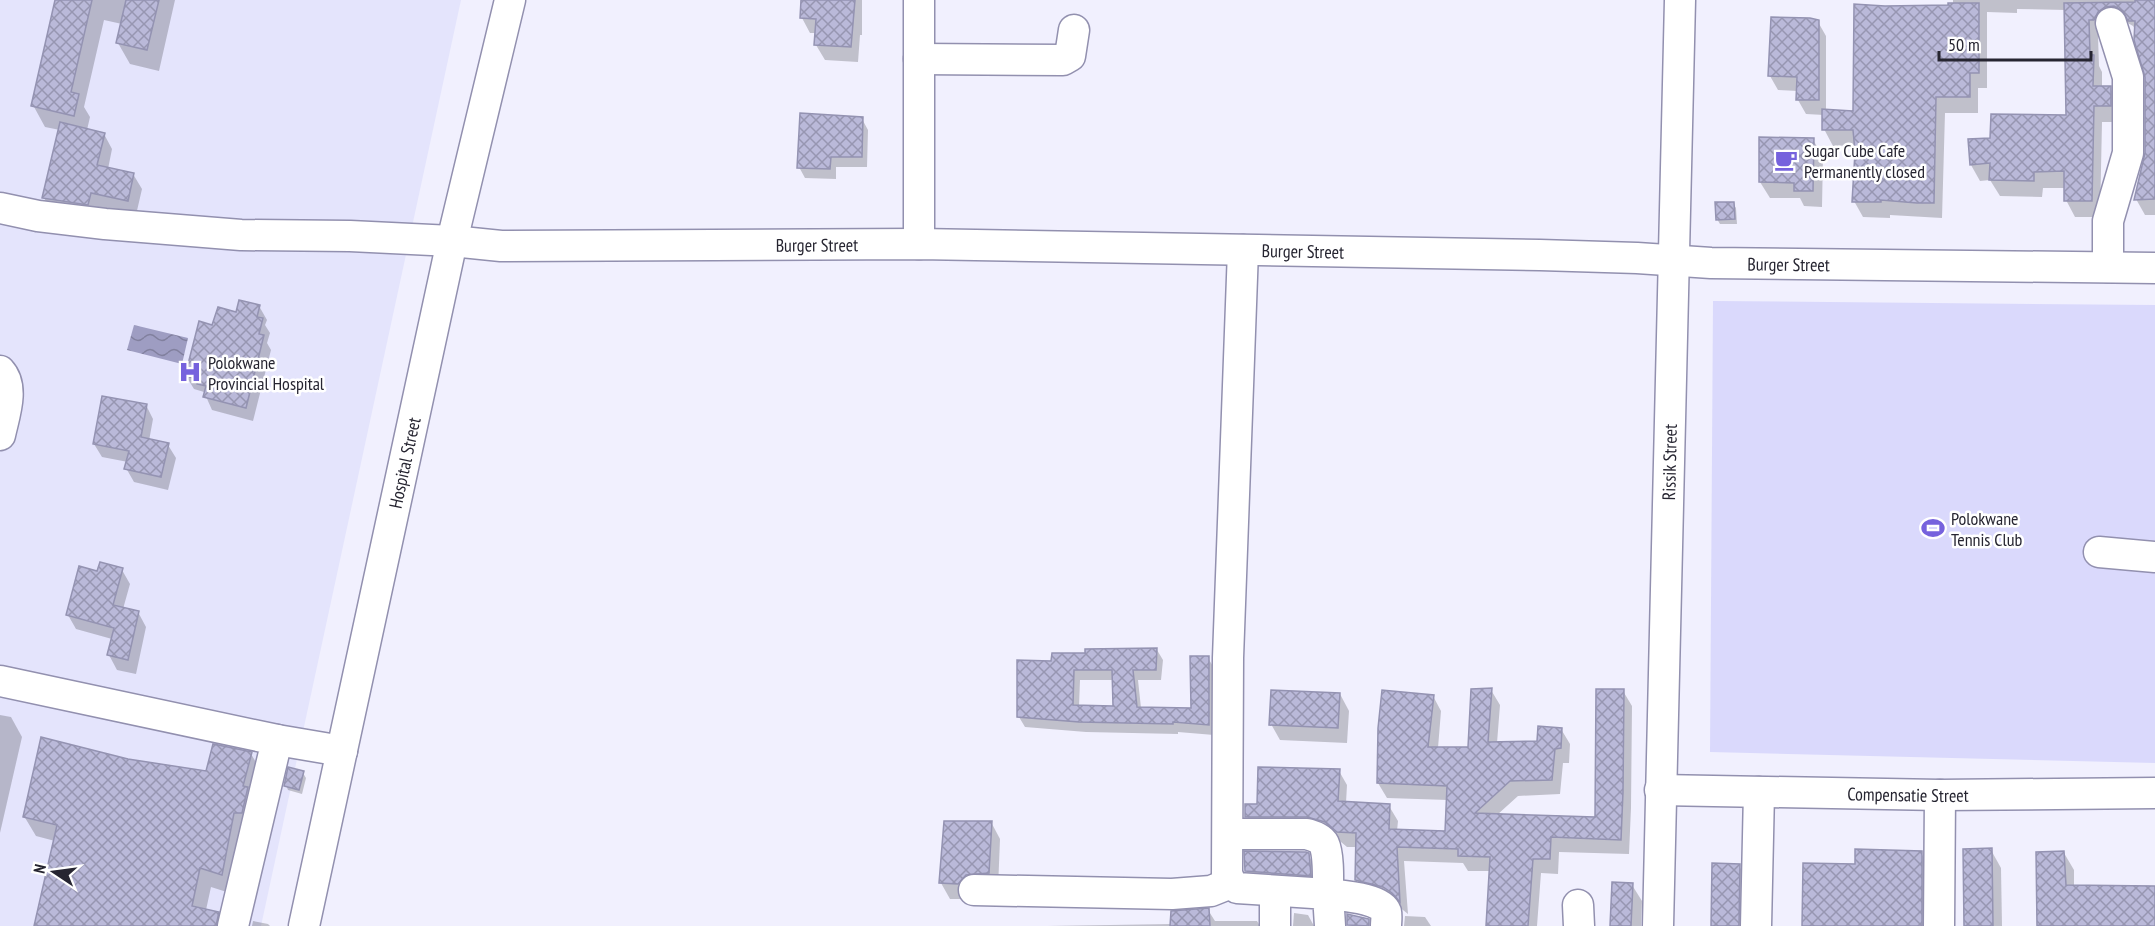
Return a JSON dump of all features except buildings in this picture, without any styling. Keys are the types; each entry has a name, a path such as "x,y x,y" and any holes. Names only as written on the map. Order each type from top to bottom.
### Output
{"street":[{"name":"Hospital Street","path":"304,926 452,241 510,0"},
{"path":"919,0 919,244"},
{"name":"Rissik Street","path":"1658,926 1680,0"},
{"path":"2108,267 2108,221 2128,153 2128,77 2112,22"},
{"path":"919,59 1063,60 1070,56 1074,30"},
{"name":"Burger Street","path":"1,210 105,224 241,235 350,236 501,246 919,244 1540,255 1711,263 2155,268"},
{"path":"1243,250 1228,658 1227,874 1231,883 1237,888 1328,894 1372,901 1381,905 1386,911 1386,926"},
{"path":"0,371 8,392 0,435"},
{"path":"2099,552 2155,557"},
{"path":"0,681 277,740 342,751"},
{"path":"233,926 277,740"},
{"name":"Compensatie Street","path":"1660,790 1940,795 2155,793"},
{"path":"1756,926 1760,792"},
{"path":"1939,926 1940,795"},
{"path":"1228,834 1307,834 1318,838 1324,844 1326,856 1330,926"},
{"path":"975,890 1172,894 1211,891 1231,883"},
{"path":"1275,891 1275,926"}],"shaded area":[{"name":"Polokwane Provincial Hospital","path":"0,0 461,0 261,926 0,926"},
{"name":"Polokwane Tennis Club","path":"1713,301 2155,305 2155,763 1710,752"}],"water":[{"path":"134,325 188,338 182,364 127,350"}],"place":[{"name":"Sugar Cube Cafe Permanently closed","path":"1786,160"},
{"name":"Polokwane Provincial Hospital","path":"190,372"},
{"name":"Polokwane Tennis Club","path":"1933,528"}]}
